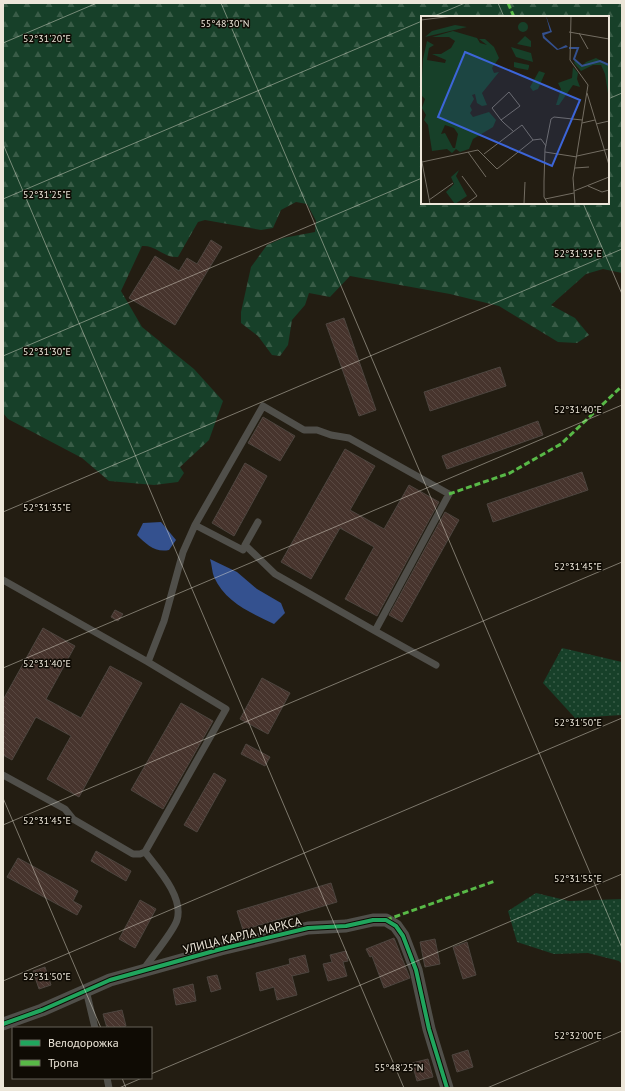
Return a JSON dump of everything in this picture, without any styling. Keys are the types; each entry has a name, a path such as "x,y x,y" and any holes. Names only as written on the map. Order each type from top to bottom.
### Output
{"street":[{"name":"УЛИЦА КАРЛА МАРКСА","path":"3,1024 42,1010 110,980 221,949 308,928 346,926 373,920 386,920 396,926 403,936 416,970 429,1029 447,1088"}],"lane":[{"path":"148,662 164,621 183,552 195,525 263,406 304,430 317,430 331,435 349,438 449,494 375,631"},
{"path":"195,525 243,550 258,522"},
{"path":"245,545 275,574 436,665"},
{"path":"3,580 148,662 226,709 145,852 140,854 133,854 73,818 64,809 3,775"},
{"path":"142,972 173,929 177,921 179,911 176,900 167,881 145,852"},
{"path":"86,990 95,1027"}],"green space":[{"path":"3,3 622,3 622,273 603,269 586,274 551,305 575,318 589,335 577,343 558,342 499,306 450,294 350,276 330,297 309,293 305,305 292,320 288,345 280,356 272,355 258,336 241,323 241,312 251,267 267,245 283,238 315,232 316,221 307,204 296,202 281,210 273,228 261,230 205,220 198,222 178,257 168,256 152,247 142,246 121,291 142,327 194,369 223,401 209,440 180,467 184,473 178,482 154,485 109,481 82,458 8,419 3,413"},
{"path":"562,648 622,662 622,715 575,718 543,683"},
{"path":"536,893 569,901 622,899 622,964 619,961 588,953 554,954 517,942 508,911"}],"water":[{"path":"161,522 176,540 169,550 164,551 151,547 137,535 143,523"},
{"path":"210,559 237,572 257,589 281,603 285,613 274,624 256,616 240,606 219,586 213,575"}],"building":[{"path":"211,240 222,247 175,325 129,298 155,256 179,271 187,258 197,264"},
{"path":"344,318 376,410 359,416 326,324"},
{"path":"500,367 506,386 430,411 424,392"},
{"path":"263,417 295,436 280,461 248,443"},
{"path":"538,421 543,435 447,469 442,456"},
{"path":"345,449 375,466 350,510 384,529 409,485 439,502 377,616 345,599 374,547 340,528 311,579 281,562"},
{"path":"245,463 267,476 234,536 212,523"},
{"path":"582,472 588,490 493,522 487,504"},
{"path":"445,512 459,520 402,622 389,615"},
{"path":"115,610 123,614 118,621 111,617"},
{"path":"43,628 75,646 46,699 81,718 110,666 142,683 79,797 47,779 71,736 36,717 12,760 3,755 3,700"},
{"path":"262,678 290,693 268,734 240,719"},
{"path":"181,703 213,721 163,809 131,790"},
{"path":"246,744 270,757 265,766 241,754"},
{"path":"214,773 226,780 197,832 184,825"},
{"path":"96,851 131,871 126,881 91,861"},
{"path":"18,858 78,891 73,901 82,906 77,915 7,877"},
{"path":"331,883 337,902 243,930 237,911"},
{"path":"140,900 156,909 135,948 119,939"},
{"path":"394,938 410,978 384,988 372,956 370,957 366,949"},
{"path":"435,939 440,964 425,967 420,942"},
{"path":"467,942 476,975 463,979 453,947"},
{"path":"346,951 348,961 343,962 347,976 328,981 323,964 332,962 330,955"},
{"path":"305,955 309,972 292,976 297,995 277,1000 274,987 260,991 256,973 290,964 289,959"},
{"path":"45,967 51,985 39,989 33,971"},
{"path":"217,975 221,989 211,992 207,977"},
{"path":"193,984 196,1001 176,1005 173,989"},
{"path":"122,1010 126,1026 107,1027 103,1014"},
{"path":"468,1050 473,1067 457,1072 452,1055"},
{"path":"428,1059 433,1077 417,1081 412,1063"}],"marked path":[{"path":"508,3 514,16"},
{"path":"449,494 510,473 561,444 622,386"},
{"path":"386,920 495,881"}],"cycle path":[{"path":"3,1024 42,1010 110,980 221,949 308,928 346,926 373,920 386,920 396,926 403,936 416,970 429,1029 447,1088"}]}
